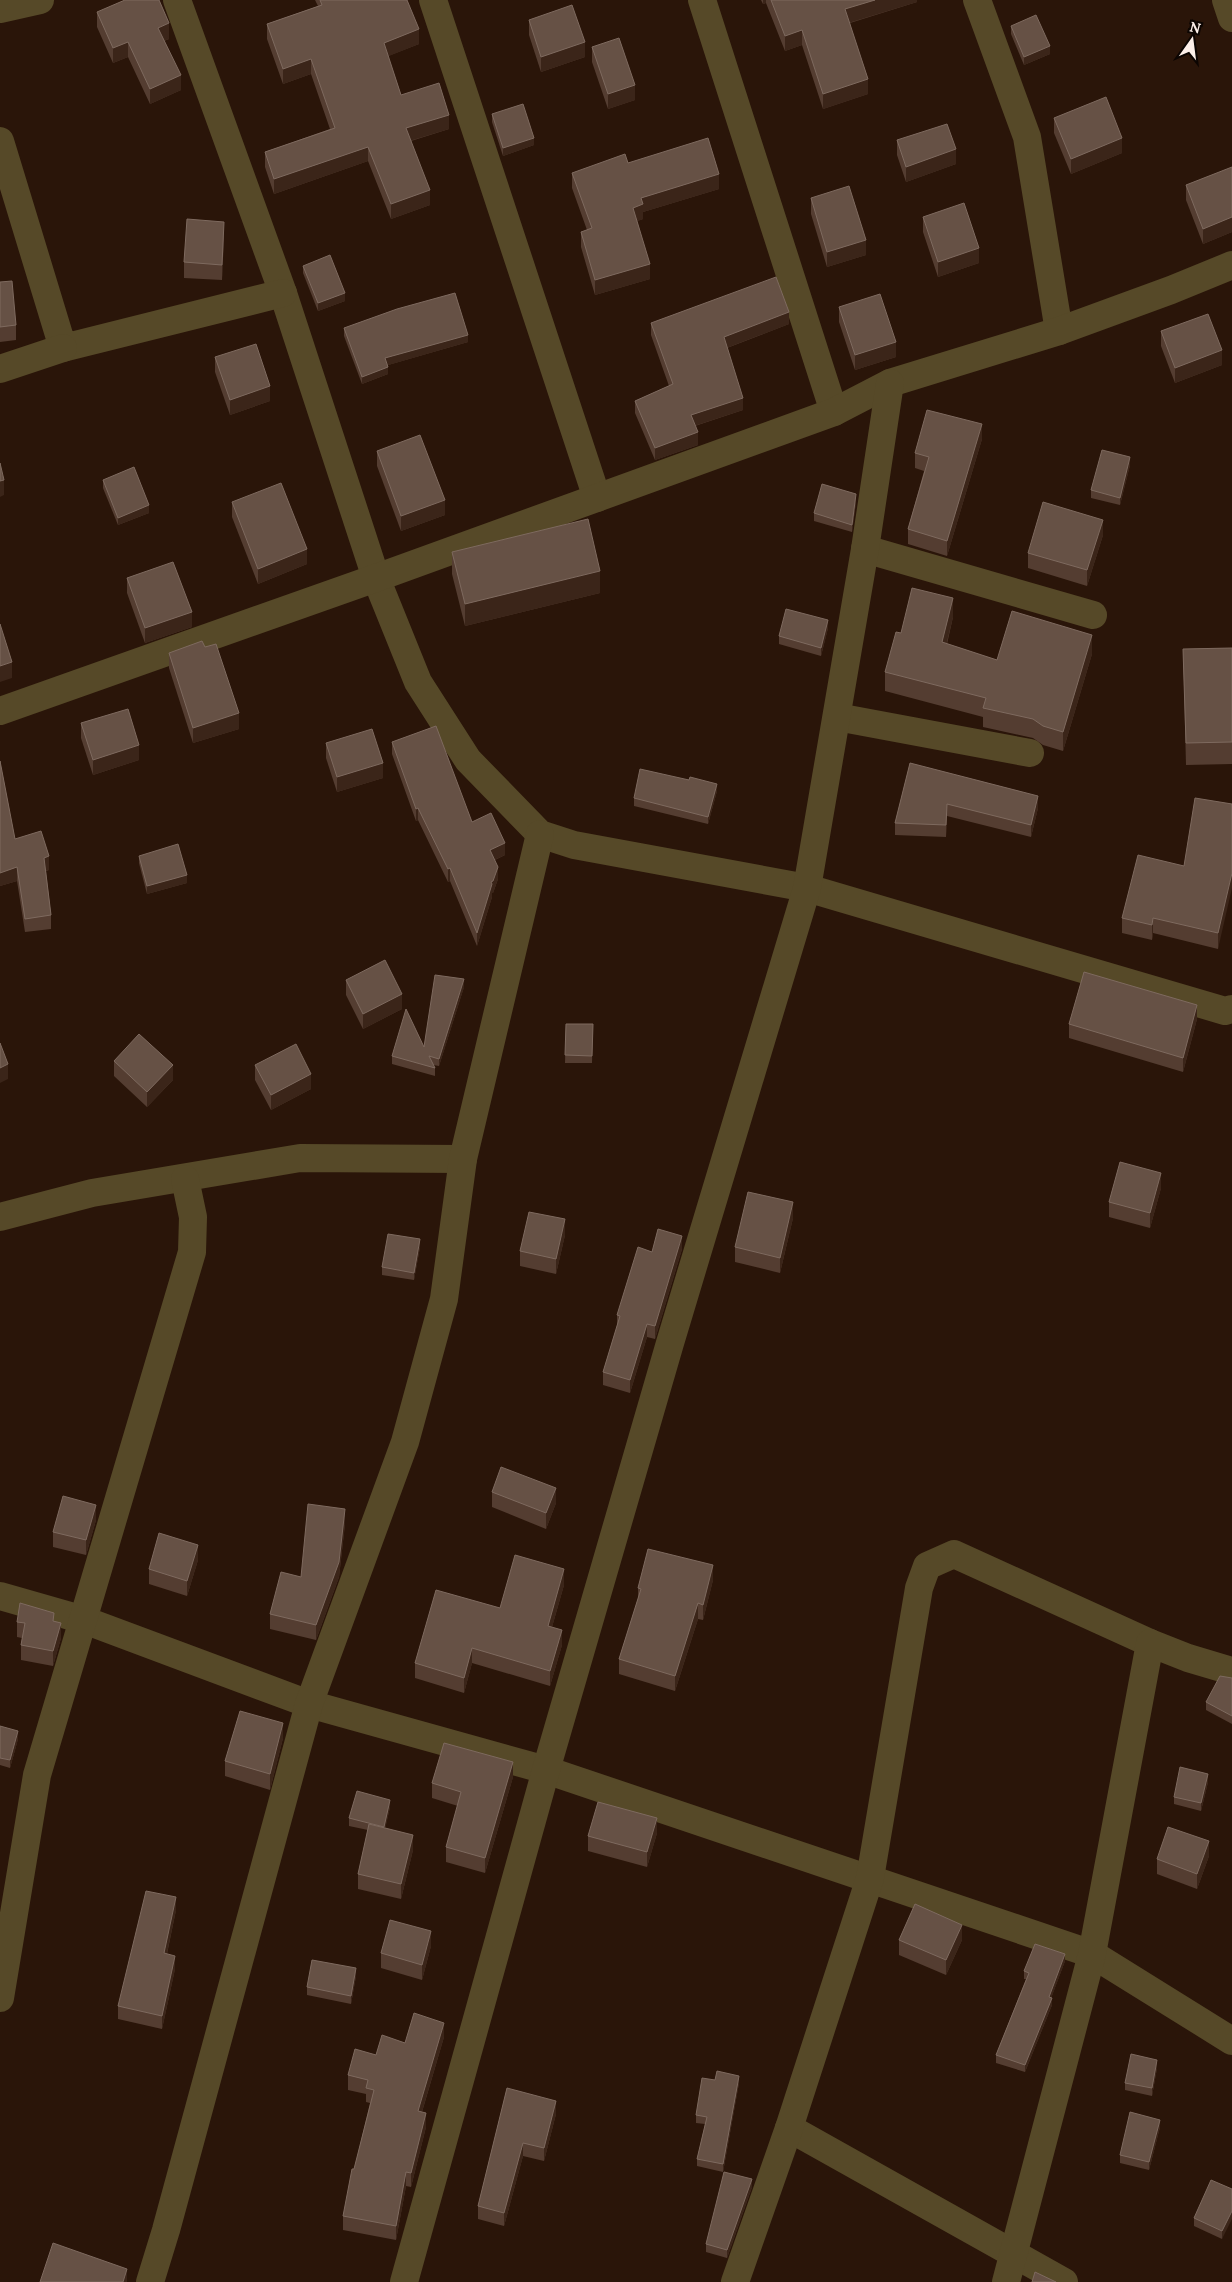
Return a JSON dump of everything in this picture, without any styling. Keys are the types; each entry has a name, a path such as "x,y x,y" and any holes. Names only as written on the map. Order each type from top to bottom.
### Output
{"street":[{"path":"0,9 40,0"},
{"path":"177,0 283,292 376,578 423,690 468,760 540,834 574,845 807,888 1225,1011 1232,1009"},
{"path":"433,0 597,498"},
{"path":"702,0 834,412"},
{"path":"977,0 1027,138 1059,331"},
{"path":"1226,0 1232,18"},
{"path":"0,141 63,348"},
{"path":"0,710 376,578 834,412 890,383 1059,331 1171,290 1232,265"},
{"path":"0,368 63,348 283,292"},
{"path":"404,2282 546,1770 670,1343 807,888 865,549 890,383"},
{"path":"865,549 1093,615"},
{"path":"837,717 1030,753"},
{"path":"150,2282 166,2230 309,1704 405,1442 444,1299 463,1159 540,834"},
{"path":"0,1217 92,1193 300,1158 463,1159"},
{"path":"0,1998 37,1775 192,1252 193,1217 185,1178"},
{"path":"735,2282 790,2128 870,1878 919,1588 927,1566 954,1554 1150,1643 1188,1658 1232,1671"},
{"path":"0,1596 84,1620 309,1704 546,1770 1092,1954 1232,2041"},
{"path":"1006,2282 1092,1954 1150,1643"},
{"path":"790,2128 1064,2282"}],"building":[{"path":"125,0 159,0 169,23 158,28 181,75 150,89 128,42 113,48 97,12"},
{"path":"320,0 407,0 419,29 384,43 401,95 439,83 449,115 406,128 430,190 391,204 368,147 274,179 265,152 335,128 311,59 283,69 267,24 322,5"},
{"path":"771,0 875,0 845,9 868,79 823,94 802,30 785,36"},
{"path":"572,5 585,42 541,57 529,20"},
{"path":"1036,15 1050,46 1024,57 1011,26"},
{"path":"619,38 635,85 608,94 592,47"},
{"path":"1106,97 1122,138 1071,159 1054,118"},
{"path":"523,104 534,138 503,148 492,114"},
{"path":"947,124 956,149 906,167 897,140"},
{"path":"708,138 719,174 641,198 643,204 633,208 650,264 595,280 581,232 592,228 572,173 625,154 628,163"},
{"path":"1232,167 1232,217 1203,229 1186,185"},
{"path":"849,186 866,240 827,252 811,198"},
{"path":"964,203 979,248 938,262 923,217"},
{"path":"187,219 224,222 222,265 184,262"},
{"path":"330,255 345,293 318,303 303,266"},
{"path":"776,277 789,312 724,337 743,398 691,415 698,432 655,448 635,401 673,384 651,323"},
{"path":"12,281 16,325 0,327 0,282"},
{"path":"455,293 468,335 385,358 388,367 362,377 344,328 397,309"},
{"path":"880,294 896,342 855,355 839,307"},
{"path":"1208,314 1222,350 1175,368 1161,331"},
{"path":"256,344 270,386 230,400 215,357"},
{"path":"927,410 982,424 947,541 908,529 929,457 915,453"},
{"path":"420,435 445,500 401,516 377,451"},
{"path":"1102,450 1130,457 1120,498 1091,490"},
{"path":"0,463 4,480 0,481"},
{"path":"134,467 149,505 118,518 103,480"},
{"path":"281,483 307,549 258,569 232,502"},
{"path":"822,484 856,494 852,525 814,513"},
{"path":"1043,502 1103,520 1087,570 1028,553"},
{"path":"588,519 600,571 465,604 452,552"},
{"path":"173,562 192,612 145,628 127,578"},
{"path":"912,588 953,598 942,642 997,660 1012,611 1092,635 1063,732 1043,726 1033,719 983,708 986,698 885,672 896,632 901,633"},
{"path":"786,609 828,620 821,648 779,636"},
{"path":"0,624 12,662 0,666"},
{"path":"202,641 205,647 216,644 239,713 193,728 169,653"},
{"path":"1232,648 1232,742 1186,743 1183,649"},
{"path":"128,709 139,745 93,760 81,723"},
{"path":"436,726 472,822 491,813 505,843 490,850 498,867 491,882 477,933 450,868 448,869 418,808 416,809 392,742"},
{"path":"372,729 383,763 337,777 326,743"},
{"path":"0,761 15,839 41,831 49,856 44,858 51,915 25,919 17,867 0,873"},
{"path":"910,763 1038,796 1031,825 947,804 946,825 895,823"},
{"path":"640,769 689,780 690,777 717,784 708,817 634,798"},
{"path":"1195,798 1232,804 1232,873 1218,933 1153,918 1152,925 1122,918 1138,855 1184,866"},
{"path":"178,844 187,875 147,886 139,856"},
{"path":"385,960 402,994 363,1014 346,980"},
{"path":"1084,972 1197,1005 1183,1058 1069,1024"},
{"path":"435,975 464,979 439,1059 429,1056 435,1068 392,1056 406,1009 424,1047"},
{"path":"566,1024 593,1024 592,1056 565,1055"},
{"path":"139,1034 173,1065 147,1092 114,1061"},
{"path":"0,1043 8,1064 0,1068"},
{"path":"296,1044 311,1074 271,1095 255,1065"},
{"path":"1120,1162 1161,1173 1150,1213 1109,1202"},
{"path":"748,1192 793,1202 780,1258 735,1247"},
{"path":"529,1212 565,1219 556,1259 520,1251"},
{"path":"658,1229 682,1236 655,1326 647,1324 630,1380 603,1372 620,1316 617,1315 638,1247 652,1252"},
{"path":"388,1234 420,1239 414,1273 382,1267"},
{"path":"501,1467 556,1488 546,1513 492,1492"},
{"path":"63,1496 96,1505 86,1540 53,1532"},
{"path":"308,1504 345,1509 339,1562 316,1625 270,1614 281,1572 301,1577"},
{"path":"159,1533 198,1545 187,1581 149,1569"},
{"path":"648,1549 713,1565 703,1605 698,1603 675,1676 619,1659 641,1589 638,1588"},
{"path":"515,1555 564,1569 548,1626 562,1630 550,1671 472,1648 464,1678 415,1663 436,1590 500,1608"},
{"path":"20,1603 54,1613 53,1621 61,1623 53,1651 21,1645 25,1623 17,1622"},
{"path":"1220,1676 1232,1678 1232,1716 1206,1702"},
{"path":"240,1711 283,1723 270,1774 225,1761"},
{"path":"0,1726 18,1731 10,1760 0,1758"},
{"path":"444,1743 513,1762 485,1858 446,1847 461,1792 432,1783"},
{"path":"1180,1767 1208,1774 1201,1803 1174,1797"},
{"path":"357,1791 390,1800 384,1827 349,1818"},
{"path":"598,1802 657,1818 647,1852 588,1836"},
{"path":"369,1824 413,1835 401,1884 358,1874"},
{"path":"1168,1827 1209,1841 1197,1874 1157,1859"},
{"path":"146,1891 176,1897 164,1953 175,1956 162,2016 118,2006"},
{"path":"915,1904 962,1925 946,1960 899,1940"},
{"path":"390,1920 431,1931 422,1965 381,1953"},
{"path":"1035,1944 1065,1954 1049,1997 1052,1998 1025,2065 996,2055 1029,1973 1024,1971"},
{"path":"312,1960 356,1968 351,1996 307,1987"},
{"path":"414,2013 444,2023 418,2111 426,2113 411,2173 406,2172 396,2226 343,2216 352,2169 354,2169 374,2090 366,2088 368,2080 348,2075 355,2049 376,2055 382,2035 405,2043"},
{"path":"1131,2054 1157,2060 1152,2088 1125,2083"},
{"path":"717,2071 739,2076 723,2164 697,2159 707,2117 696,2115 702,2078 715,2080"},
{"path":"507,2088 556,2101 544,2148 523,2143 504,2213 478,2206"},
{"path":"1130,2112 1160,2120 1149,2162 1120,2155"},
{"path":"724,2172 752,2179 727,2250 706,2244"},
{"path":"1211,2180 1232,2189 1232,2211 1222,2231 1194,2218"},
{"path":"53,2243 127,2269 123,2282 40,2282"},
{"path":"1035,2272 1056,2282 1032,2282"}]}
